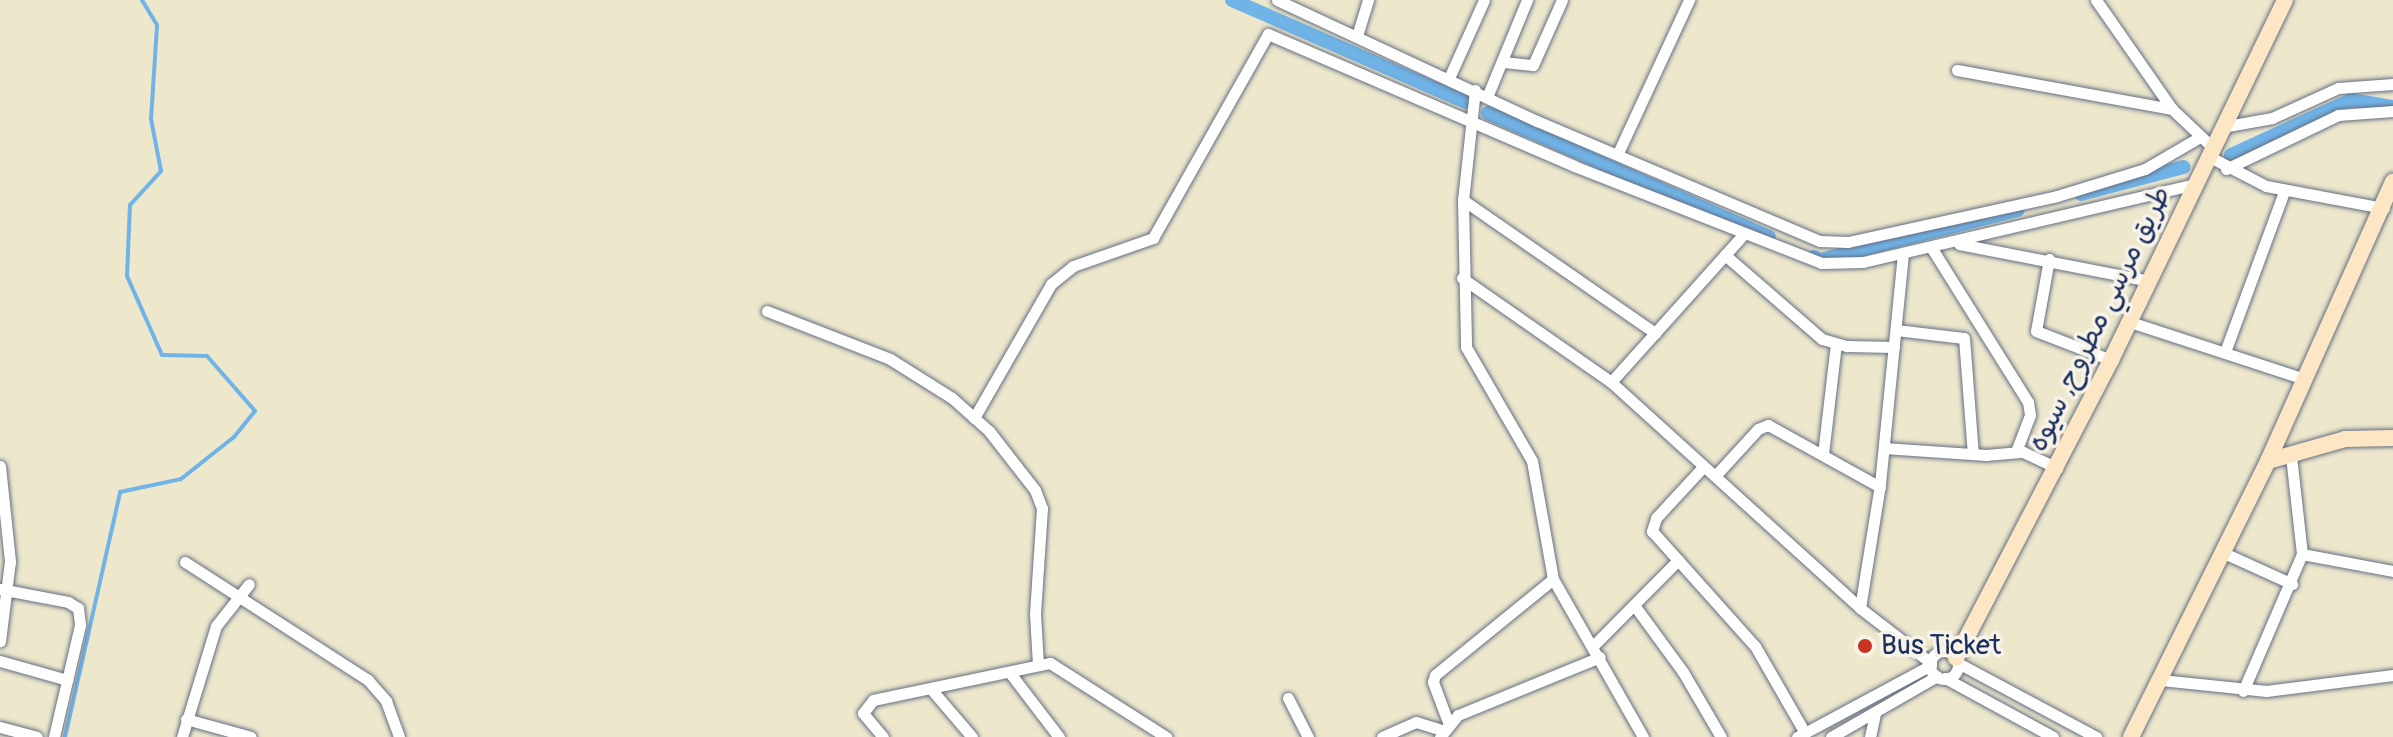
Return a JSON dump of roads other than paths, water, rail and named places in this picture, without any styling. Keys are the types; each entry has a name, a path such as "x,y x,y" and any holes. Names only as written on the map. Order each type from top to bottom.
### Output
{"street":[{"path":"1357,36 1368,0"},
{"path":"1449,78 1484,0"},
{"path":"1487,97 1527,0"},
{"path":"1503,62 1533,65 1562,0"},
{"path":"1618,153 1689,0"},
{"path":"2096,0 2172,109 2226,169 2284,192 2384,208"},
{"name":"طريق مرسي مطروح, سيوه","path":"1957,660 2130,322 2196,184 2207,147 2222,127 2285,0"},
{"path":"1280,1 1487,97 1811,238 1836,243 2127,176 2207,147"},
{"path":"974,418 1051,284 1073,266 1153,238 1265,35 1278,35 1468,122 1742,236 1833,265 1954,243 2196,184"},
{"path":"1957,70 2172,109"},
{"path":"2222,127 2272,118 2338,88 2393,84"},
{"path":"1475,90 1468,122 1463,200 1462,278 1466,347 1532,461 1553,579 1643,737"},
{"path":"2226,169 2338,115 2393,111"},
{"path":"2131,737 2268,461 2384,208 2393,182"},
{"path":"2225,352 2284,192"},
{"path":"1463,200 1655,333"},
{"path":"1611,382 1742,236"},
{"path":"1954,243 2150,281"},
{"path":"1931,247 2028,402 2030,415 2016,451"},
{"path":"1860,608 1880,487 1903,253"},
{"path":"1725,255 1813,333 1836,344 1894,347"},
{"path":"2049,259 2038,334 2111,360"},
{"path":"1462,278 1611,382 1860,608 1936,671 2053,737"},
{"path":"767,311 890,359 974,418 1040,500 1038,665"},
{"path":"2130,322 2304,379"},
{"path":"1896,330 1964,338 1973,454"},
{"path":"1823,454 1836,344"},
{"path":"1715,476 1763,426 1823,454 1880,487"},
{"path":"2268,461 2345,439 2393,438"},
{"path":"1884,448 1973,454 2016,451 2057,468"},
{"path":"2243,691 2292,584 2302,554 2291,456"},
{"path":"0,466 9,532 0,641"},
{"path":"1703,467 1652,527 1755,646 1801,735 1936,671 1955,674 1957,660"},
{"path":"2224,553 2292,584"},
{"path":"2302,554 2393,571"},
{"path":"1382,737 1416,722 1443,730 1597,652 1634,605 1678,560"},
{"path":"185,562 368,680 386,701 399,737"},
{"path":"1443,730 1433,682 1435,675 1553,579"},
{"path":"182,737 216,626 249,584"},
{"path":"4,590 68,602 78,608 80,625 54,737"},
{"path":"1634,605 1683,672 1721,737"},
{"path":"1831,737 1875,713 1936,671 1941,651 2096,737"},
{"path":"0,661 67,680"},
{"path":"883,737 866,720 866,704 1038,665 1055,664 1166,737"},
{"path":"1010,673 1059,737"},
{"path":"2161,680 2243,691 2291,690 2393,675"},
{"path":"931,689 969,736"},
{"path":"1288,698 1308,737"},
{"path":"2032,726 2042,709"},
{"path":"1870,737 1875,713"},
{"path":"186,719 251,737"},
{"path":"0,727 37,737"}],"waterway":[{"path":"65,737 120,492 181,479 234,437 255,411 207,356 162,355 127,276 130,205 161,171 151,119 157,25 142,0"},
{"path":"1232,0 1465,102"},
{"path":"2231,155 2351,100 2393,107"},
{"path":"1488,113 1769,237"},
{"path":"2081,194 2184,167"},
{"path":"1814,257 1820,260 2018,210"}],"place":[{"name":"Bus Ticket","path":"1865,646"}]}
